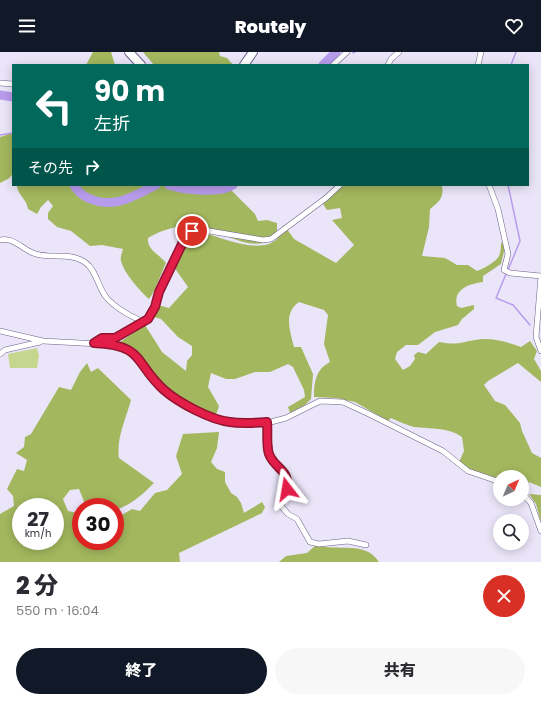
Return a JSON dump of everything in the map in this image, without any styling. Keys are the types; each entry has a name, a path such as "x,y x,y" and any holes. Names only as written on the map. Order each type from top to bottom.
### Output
{"main road":[{"path":"129,52 140,64"},
{"path":"245,64 253,52"}],"street":[{"path":"334,64 347,52"},
{"path":"388,64 391,59 399,52"},
{"path":"478,64 481,52"},
{"path":"0,83 12,84"},
{"path":"94,343 102,338 115,338 144,322 151,316 159,292 183,242 192,231 197,229 269,240 326,198 339,186"},
{"path":"489,186 498,208 508,254 504,270 510,273 541,276 536,337 541,351"},
{"path":"0,240 9,239 33,253 46,257 63,255 86,262 106,298 122,312 144,322"},
{"path":"0,331 43,341 118,345 135,354 164,390 174,398 217,420 230,422 267,422 286,418 320,401 343,402 443,451 468,471 493,480"},
{"path":"0,354 5,350 43,341"},
{"path":"267,422 270,454 288,481 287,489 280,500 282,506 288,514 297,519 310,542 319,544 348,541 366,545"},
{"path":"529,501 541,531"}],"green space":[{"path":"93,52 111,52 115,64 87,64"},
{"path":"143,52 219,52 220,56 227,58 232,64 153,64"},
{"path":"12,133 12,175 0,183 0,137"},
{"path":"17,186 237,186 231,190 255,214 258,221 267,220 277,223 277,230 272,240 254,244 237,240 211,229 195,226 181,226 148,238 151,249 166,263 156,288 149,299 125,271 121,261 123,249 102,245 90,246 71,231 57,227 48,219 48,213 53,206 48,200 37,214 28,209 26,202"},
{"path":"339,186 442,186 442,194 440,199 430,209 429,227 422,256 445,258 457,265 468,265 477,271 490,265 498,258 501,249 501,242 505,247 501,264 483,276 483,282 472,284 463,288 457,295 457,306 461,308 474,305 474,309 462,319 458,325 435,332 418,345 406,345 397,352 395,359 403,370 410,366 415,359 414,355 418,352 426,354 439,342 461,343 487,339 505,342 521,347 530,341 537,351 534,359 541,371 541,382 518,363 484,385 495,401 505,405 520,423 532,453 541,458 541,487 529,482 529,470 493,470 493,477 468,469 459,462 464,451 462,437 457,434 439,429 414,427 391,418 388,421 355,402 336,398 314,397 317,376 322,368 330,362 324,344 328,315 324,310 299,302 294,306 289,317 294,347 301,347 313,374 311,399 305,405 290,413 288,407 305,397 304,390 293,367 288,364 270,372 255,372 235,379 226,379 211,373 208,387 219,406 216,415 193,407 167,388 158,379 145,361 135,352 117,344 145,325 162,352 186,371 187,361 192,355 192,346 178,337 161,319 154,317 158,305 169,308 188,287 174,267 184,244 188,239 198,233 204,233 242,244 262,246 270,244 277,239 284,225 294,239 336,263 354,245 332,220 342,218 340,208 327,210 323,204"},
{"path":"37,348 39,356 37,368 10,368 8,354"},
{"path":"87,363 91,372 98,368 131,400 120,436 118,451 119,458 154,483 127,505 124,506 124,498 83,498 79,489 70,490 64,498 13,498 7,489 17,469 24,471 27,460 16,453 24,447 25,437 31,434 59,387 71,390 80,372"},
{"path":"219,432 217,448 211,462 217,469 225,472 225,482 231,493 237,497 241,503 244,513 262,502 265,507 262,513 179,553 180,562 0,562 0,514 12,507 12,550 64,550 64,501 68,511 72,512 72,550 124,550 124,514 132,509 140,511 155,493 167,490 182,474 176,456 183,434"},
{"path":"529,494 541,495 541,522 536,504"},
{"path":"316,545 366,551 373,555 379,562 279,562 286,556 307,553"}],"waterway":[{"path":"324,64 336,52"},
{"path":"511,64 516,52"},
{"path":"0,95 12,97"},
{"path":"0,135 12,133"},
{"path":"75,186 78,191 86,197 106,203 123,200 154,186"},
{"path":"172,186 192,190 220,190 231,186"},
{"path":"508,186 520,241 508,270"},
{"path":"506,274 496,298 513,305 530,325"}],"route":[{"path":"192,231 183,242 159,292 151,316 144,322 115,338 102,338 94,343 118,345 135,354 164,390 174,398 206,415 217,420 230,422 267,422 270,454 288,481 287,489"}]}
